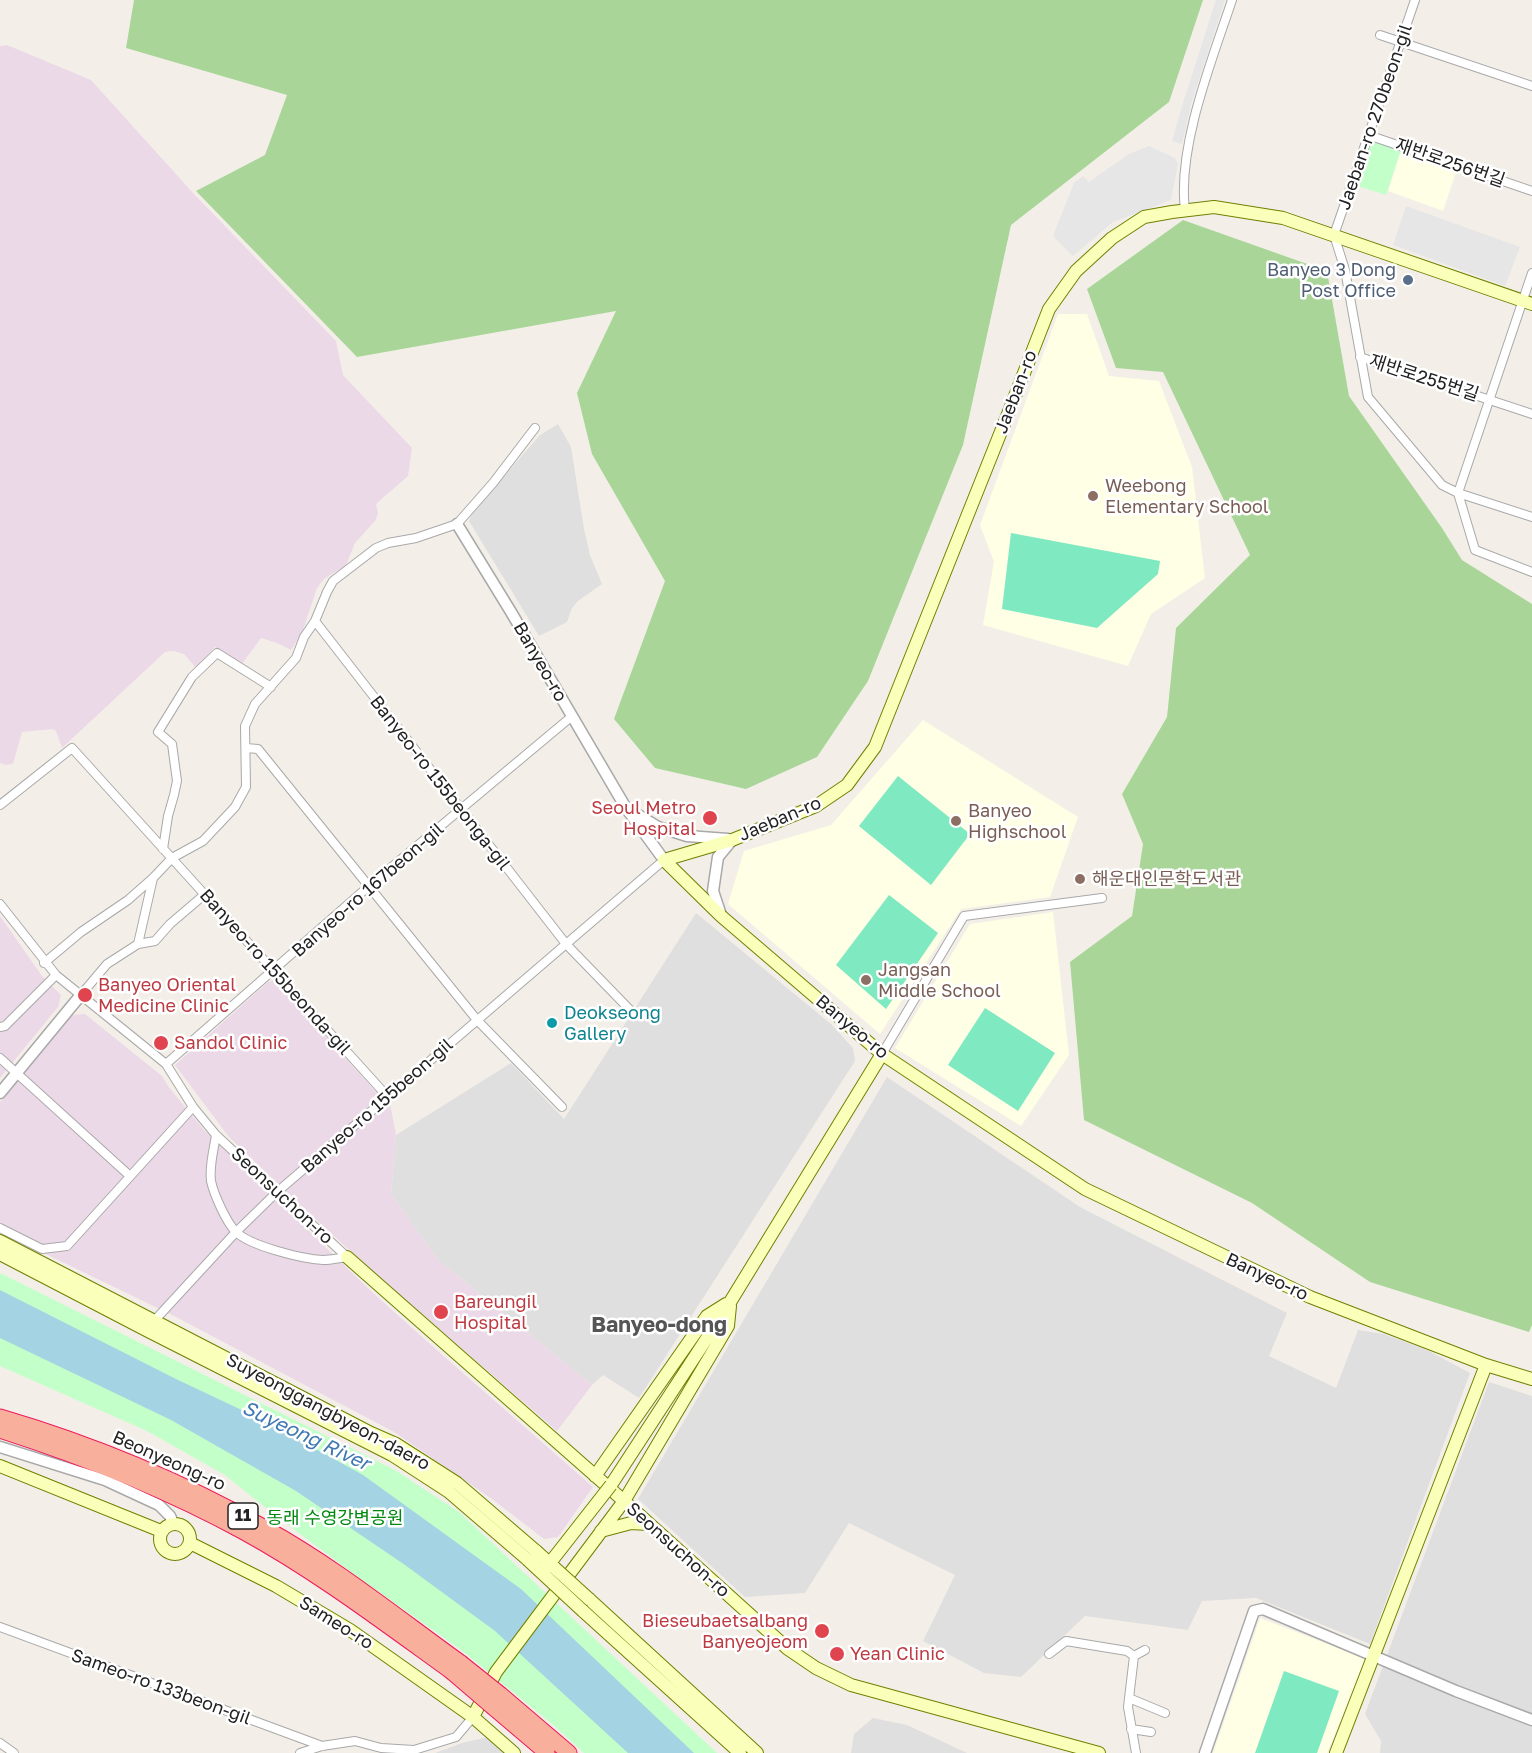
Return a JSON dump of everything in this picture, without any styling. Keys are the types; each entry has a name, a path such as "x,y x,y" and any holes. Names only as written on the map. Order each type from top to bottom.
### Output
{"highway":[{"name":"Beonyeong-ro","path":"0,1417 118,1457 185,1486 267,1529 340,1576 456,1667"},
{"name":"Beonyeong-ro","path":"0,1430 110,1468 179,1498 245,1532 456,1667"},
{"name":"11","path":"456,1667 498,1702 569,1753"},
{"name":"11","path":"498,1702 548,1753"}],"main road":[{"name":"Jaeban-ro","path":"664,860 732,840 816,806 847,785 874,747 1049,309 1076,271 1112,238 1144,218 1214,207 1283,218 1527,302"},
{"name":"Banyeo-ro","path":"664,860 721,916 882,1054 1085,1189 1310,1298 1486,1365 1532,1379"},
{"path":"546,1568 611,1485 724,1312 882,1054"},
{"name":"Suyeonggangbyeon-daero","path":"0,1241 370,1433 396,1444 457,1482 532,1556"},
{"name":"Suyeonggangbyeon-daero","path":"0,1254 392,1455 449,1492 546,1568 740,1753"},
{"name":"Seonsuchon-ro","path":"347,1257 788,1649 816,1668 851,1685 1099,1753"},
{"path":"595,1476 707,1316 731,1300"},
{"path":"473,1717 496,1672 624,1501 728,1326 731,1300"},
{"path":"1336,1753 1486,1365"},
{"path":"0,1466 161,1531"},
{"path":"173,1523 183,1525 189,1533 190,1543 179,1554 168,1553 160,1546 161,1531 173,1523"},
{"path":"601,1531 631,1523 648,1524"},
{"name":"Sameo-ro","path":"190,1543 276,1586 350,1630 473,1717 514,1753"},
{"name":"Suyeonggangbyeon-daero","path":"586,1605 757,1753"}],"street":[{"path":"1185,210 1182,194 1187,154 1196,115 1232,0"},
{"name":"Jaeban-ro 270beon-gil","path":"1334,235 1415,0"},
{"path":"1380,35 1532,86"},
{"name":"재반로256번길","path":"1368,135 1532,192"},
{"name":"재반로255번길","path":"1334,235 1345,270 1368,397 1442,485 1458,493 1489,399 1527,302 1532,273"},
{"name":"재반로255번길","path":"1360,357 1489,399"},
{"path":"1489,399 1532,414"},
{"path":"44,963 81,932 128,900 172,858 203,841 235,807 246,787 245,726 255,704 296,658 304,637 315,621 333,581 376,548 458,524 535,428"},
{"path":"1458,493 1532,518"},
{"path":"1458,493 1475,550 1532,572"},
{"name":"Banyeo-ro","path":"458,524 626,808 664,860"},
{"name":"Banyeo-ro 155beonga-gil","path":"315,621 566,944"},
{"path":"163,849 177,781 172,744 158,732 192,678 217,653 271,687"},
{"name":"Banyeo-ro 167beon-gil","path":"166,1064 369,886 571,717"},
{"name":"Banyeo-ro 155beonda-gil","path":"0,805 72,748 387,1096"},
{"path":"246,748 258,749 477,1020 562,1107"},
{"path":"626,808 658,827 687,836 732,840"},
{"path":"721,916 713,891 718,857 732,840"},
{"name":"Banyeo-ro 155beon-gil","path":"154,1321 236,1232 277,1192 664,860"},
{"path":"138,944 153,878"},
{"path":"0,1093 107,964 138,944 155,941 170,924 204,895"},
{"path":"882,1054 964,916 1102,898"},
{"name":"Seonsuchon-ro","path":"0,904 44,963 80,996 166,1064 193,1107 216,1135 347,1257"},
{"path":"566,944 633,1013"},
{"path":"0,1027 5,1026 56,975"},
{"path":"0,1058 130,1176"},
{"path":"0,1228 42,1250 67,1246 193,1107"},
{"name":"Seonsuchon-ro","path":"216,1135 211,1164 211,1182 227,1220 236,1232 249,1241 295,1256 324,1260 347,1257"},
{"path":"0,1447 105,1480 159,1505 170,1515 173,1523"},
{"path":"1205,1753 1254,1611 1263,1609 1456,1691 1532,1720"},
{"name":"Sameo-ro 133beon-gil","path":"0,1627 322,1746"},
{"path":"1049,1654 1066,1641 1127,1651 1134,1656"},
{"path":"1134,1656 1145,1650"},
{"path":"1134,1656 1128,1707 1136,1753"},
{"path":"1129,1698 1165,1713"},
{"path":"300,1753 322,1746 355,1741 381,1748 414,1750 456,1737 473,1717"},
{"path":"1131,1729 1151,1732"},
{"path":"0,1743 14,1753"}],"shaded area":[{"path":"1216,0 1225,0 1191,104 1182,144 1172,141"},
{"path":"7,45 91,80 194,194 336,341 343,375 412,448 408,476 376,504 378,514 375,521 355,543 346,565 324,579 317,588 302,633 291,650 261,638 242,664 215,647 196,668 184,654 174,651 165,652 62,748 56,731 53,729 22,732 13,764 6,765 0,763 0,46"},
{"path":"1149,146 1175,158 1178,164 1171,200 1113,222 1073,256 1053,236 1074,183 1083,176 1089,182 1129,154"},
{"path":"1400,153 1456,172 1443,211 1388,191"},
{"path":"1406,206 1520,247 1505,286 1393,245"},
{"name":"Weebong Elementary School","path":"1058,314 1087,314 1109,376 1159,381 1192,467 1205,578 1151,614 1128,666 983,625 994,562 980,525"},
{"path":"558,424 571,447 584,529 590,555 602,584 578,601 572,608 567,622 539,636 469,521 472,513 540,435"},
{"path":"923,720 1078,817 1050,897 961,909 880,1034 728,904 744,851 831,825"},
{"path":"1053,912 1069,1055 1021,1126 895,1048 970,924"},
{"path":"696,913 831,1024 853,1048 855,1061 639,1398 603,1375 592,1385 438,1260 391,1194 396,1135 511,1063 564,1119"},
{"path":"0,916 42,976 61,995 58,1007 0,1078"},
{"path":"277,979 375,1091 390,1103 396,1135 391,1194 438,1260 592,1385 557,1431 362,1262 229,1137 175,1065 268,982"},
{"path":"85,1014 162,1076 204,1130 373,1293 593,1487 558,1537 544,1539 492,1499 394,1432 174,1316 0,1232 0,1102 72,1015"},
{"path":"887,1077 1080,1207 1287,1313 1269,1356 1336,1388 1358,1330 1384,1334 1429,1351 1470,1373 1370,1644 1256,1598 1202,1601 1188,1630 1085,1616 1021,1677 984,1673 923,1641 955,1575 849,1523 805,1593 745,1597 638,1499"},
{"path":"1489,1382 1532,1396 1532,1753 1380,1753 1381,1741 1365,1714"},
{"path":"1260,1618 1366,1659 1327,1753 1213,1753"},
{"path":"873,1718 907,1725 967,1753 851,1753 854,1734"},
{"path":"488,1737 506,1753 435,1753 462,1743"}],"green space":[{"path":"134,0 1203,0 1169,102 1011,225 963,445 868,681 817,757 746,789 655,768 614,719 665,581 592,454 577,393 616,311 357,357 196,191 265,155 287,95 126,48"},
{"path":"1368,135 1402,147 1386,195 1351,184"},
{"path":"1183,220 1327,271 1349,396 1462,560 1532,604 1532,1325 1529,1332 1370,1282 1252,1203 1084,1120 1070,962 1132,916 1143,844 1122,794 1167,717 1176,628 1250,555 1163,372 1116,368 1087,289"},
{"path":"1011,533 1160,561 1158,574 1097,628 1002,609"},
{"path":"898,776 970,834 931,885 859,826"},
{"path":"889,895 938,933 886,1009 836,965"},
{"path":"985,1008 1055,1053 1018,1111 948,1065"},
{"name":"동래 수영강변공원","path":"0,1273 395,1470 459,1512 717,1753 584,1753 461,1650 355,1575 225,1475 147,1431 0,1366"},
{"path":"1284,1671 1339,1691 1317,1753 1255,1753"}],"water":[{"path":"0,1290 265,1421 363,1475 521,1589 694,1753 628,1753 495,1631 405,1565 296,1491 171,1420 0,1338"}],"place":[{"name":"Banyeo 3 Dong Post Office","path":"1408,280"},
{"name":"Weebong Elementary School","path":"1093,496"},
{"name":"Seoul Metro Hospital","path":"710,818"},
{"name":"Banyeo Highschool","path":"956,821"},
{"name":"해운대인문학도서관","path":"1080,879"},
{"name":"Jangsan Middle School","path":"866,980"},
{"name":"Banyeo Oriental Medicine Clinic","path":"85,995"},
{"name":"Deokseong Gallery","path":"552,1023"},
{"name":"Sandol Clinic","path":"161,1043"},
{"name":"Bareungil Hospital","path":"441,1312"},
{"name":"Bieseubaetsalbang Banyeojeom","path":"822,1631"},
{"name":"Yean Clinic","path":"837,1654"}],"district":[{"name":"Banyeo-dong","path":"659,1325"}],"water label":[{"name":"Suyeong River","path":"306,1436"}]}
